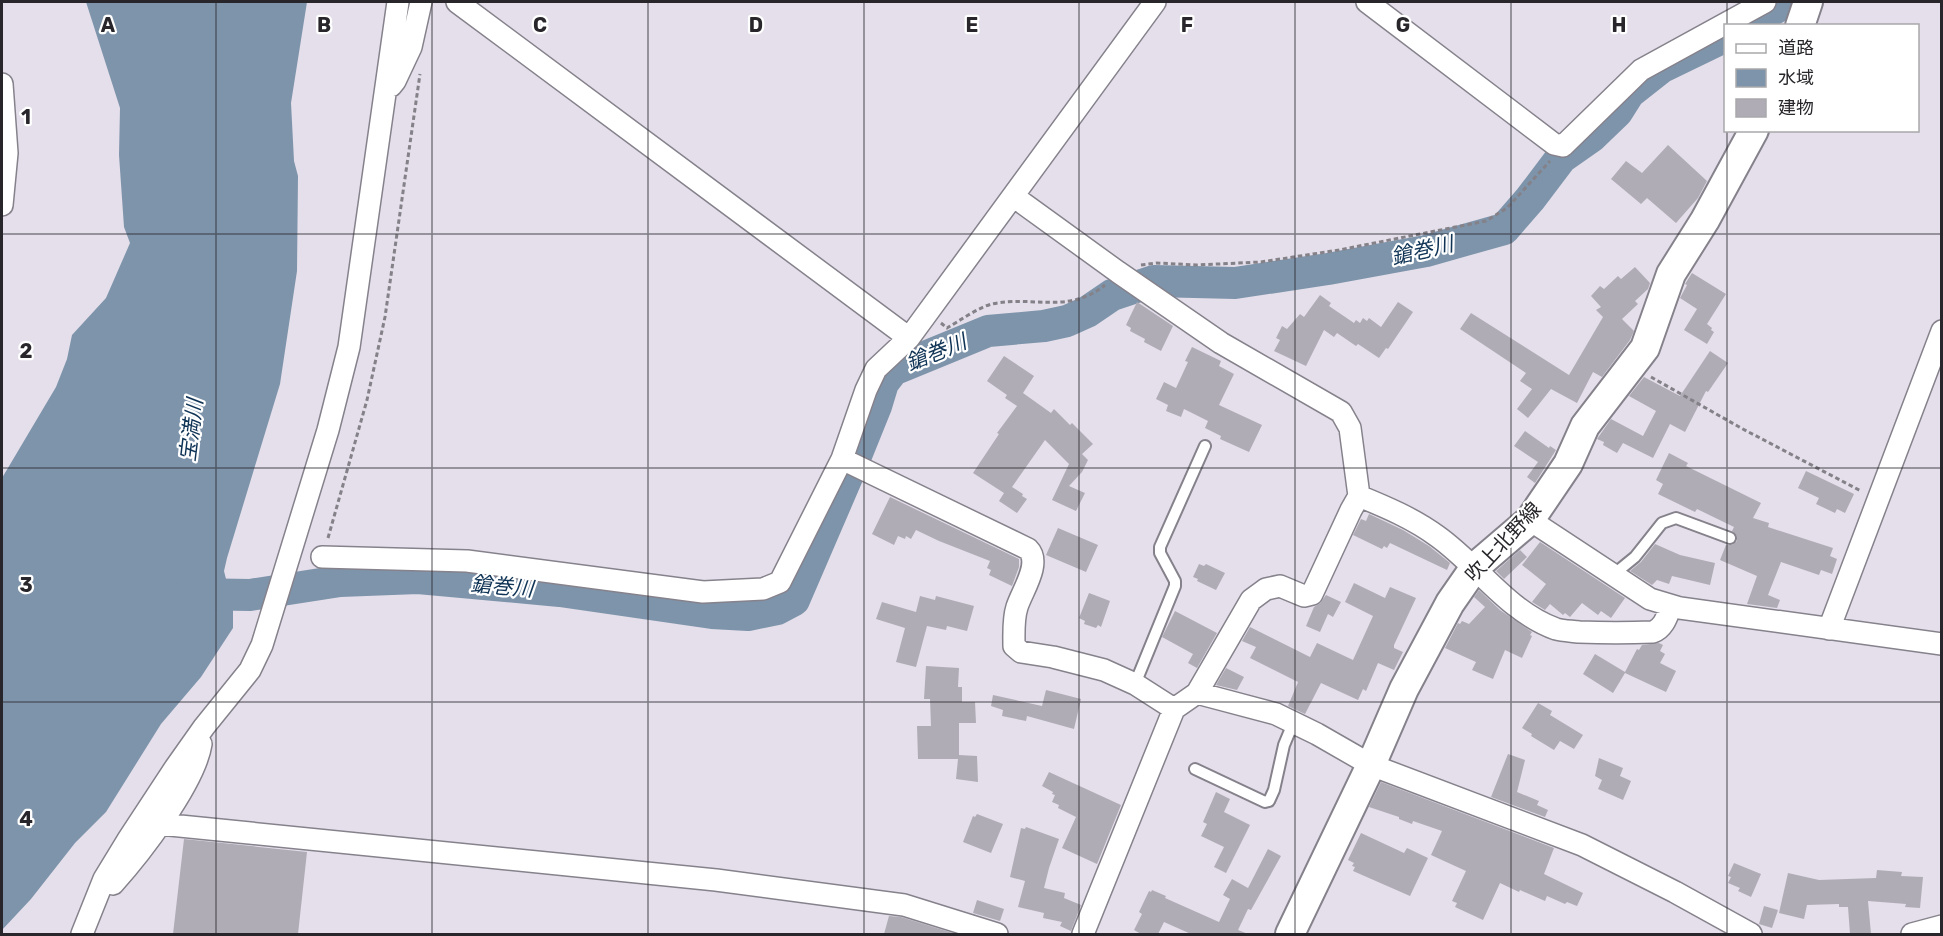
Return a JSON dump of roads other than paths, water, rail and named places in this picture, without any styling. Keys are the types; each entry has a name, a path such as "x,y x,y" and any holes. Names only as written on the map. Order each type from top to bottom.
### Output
{"main road":[{"path":"1801,24 1808,2"},
{"name":"吹上北野線","path":"1290,934 1409,680 1450,603 1475,567 1530,520 1568,464 1585,426 1645,348 1671,274 1705,220 1753,132"}],"street":[{"path":"82,934 109,871 175,768 204,727 250,670 262,645 328,430 349,346 398,2"},
{"path":"384,93 395,81 411,47 421,2"},
{"path":"457,2 909,338"},
{"path":"322,557 467,561 703,592 763,589 780,582 842,459 866,390 876,369 909,338 1155,2"},
{"path":"1367,2 1554,144 1563,146 1641,70 1724,24"},
{"path":"1725,24 1765,2"},
{"path":"2,84 7,153 2,205"},
{"path":"1013,196 1221,343 1341,412 1350,428 1359,496 1312,594 1304,596 1280,586 1266,589 1251,600 1197,693 1174,709 1083,934"},
{"path":"1829,629 1941,331"},
{"path":"842,459 1028,549 1033,554 1034,563 1016,609 1014,646 1021,652 1053,657 1104,670 1136,684 1174,709"},
{"path":"1359,496 1389,508 1437,535 1522,611 1538,622 1559,630 1599,633 1653,632 1659,630 1671,606"},
{"path":"1530,520 1650,599 1671,606 1941,644"},
{"path":"1197,693 1276,714 1371,765 1582,845 1751,934"},
{"path":"91,910 128,868 160,824 187,780 200,750 204,727"},
{"path":"160,824 716,880 903,905 997,934"},
{"path":"1912,934 1941,926"}],"lane":[{"path":"1136,684 1175,586 1175,581 1160,553 1160,548 1205,446"},
{"path":"1613,575 1635,557 1662,524 1676,519 1699,525 1730,538"},
{"path":"1195,769 1265,802 1269,801 1274,790 1284,745 1294,722"}],"water":[{"name":"宝満川","path":"86,2 307,2 291,103 294,161 298,176 297,271 280,384 224,571 226,579 233,579 233,628 201,677 161,724 106,812 75,843 31,899 2,930 2,478 56,387 67,359 72,335 106,298 130,243 124,227 119,155 120,108"}],"waterway":[{"name":"鎗巻川","path":"1748,24 1786,2"},
{"name":"鎗巻川","path":"189,594 250,595 340,581 418,578 560,591 712,613 748,615 777,609 794,600 853,463 883,383 893,370 988,331 1044,326 1067,321 1087,312 1112,295 1154,281 1235,283 1426,251 1504,229 1561,158 1591,137 1617,112 1629,93 1662,67 1724,37"}]}
